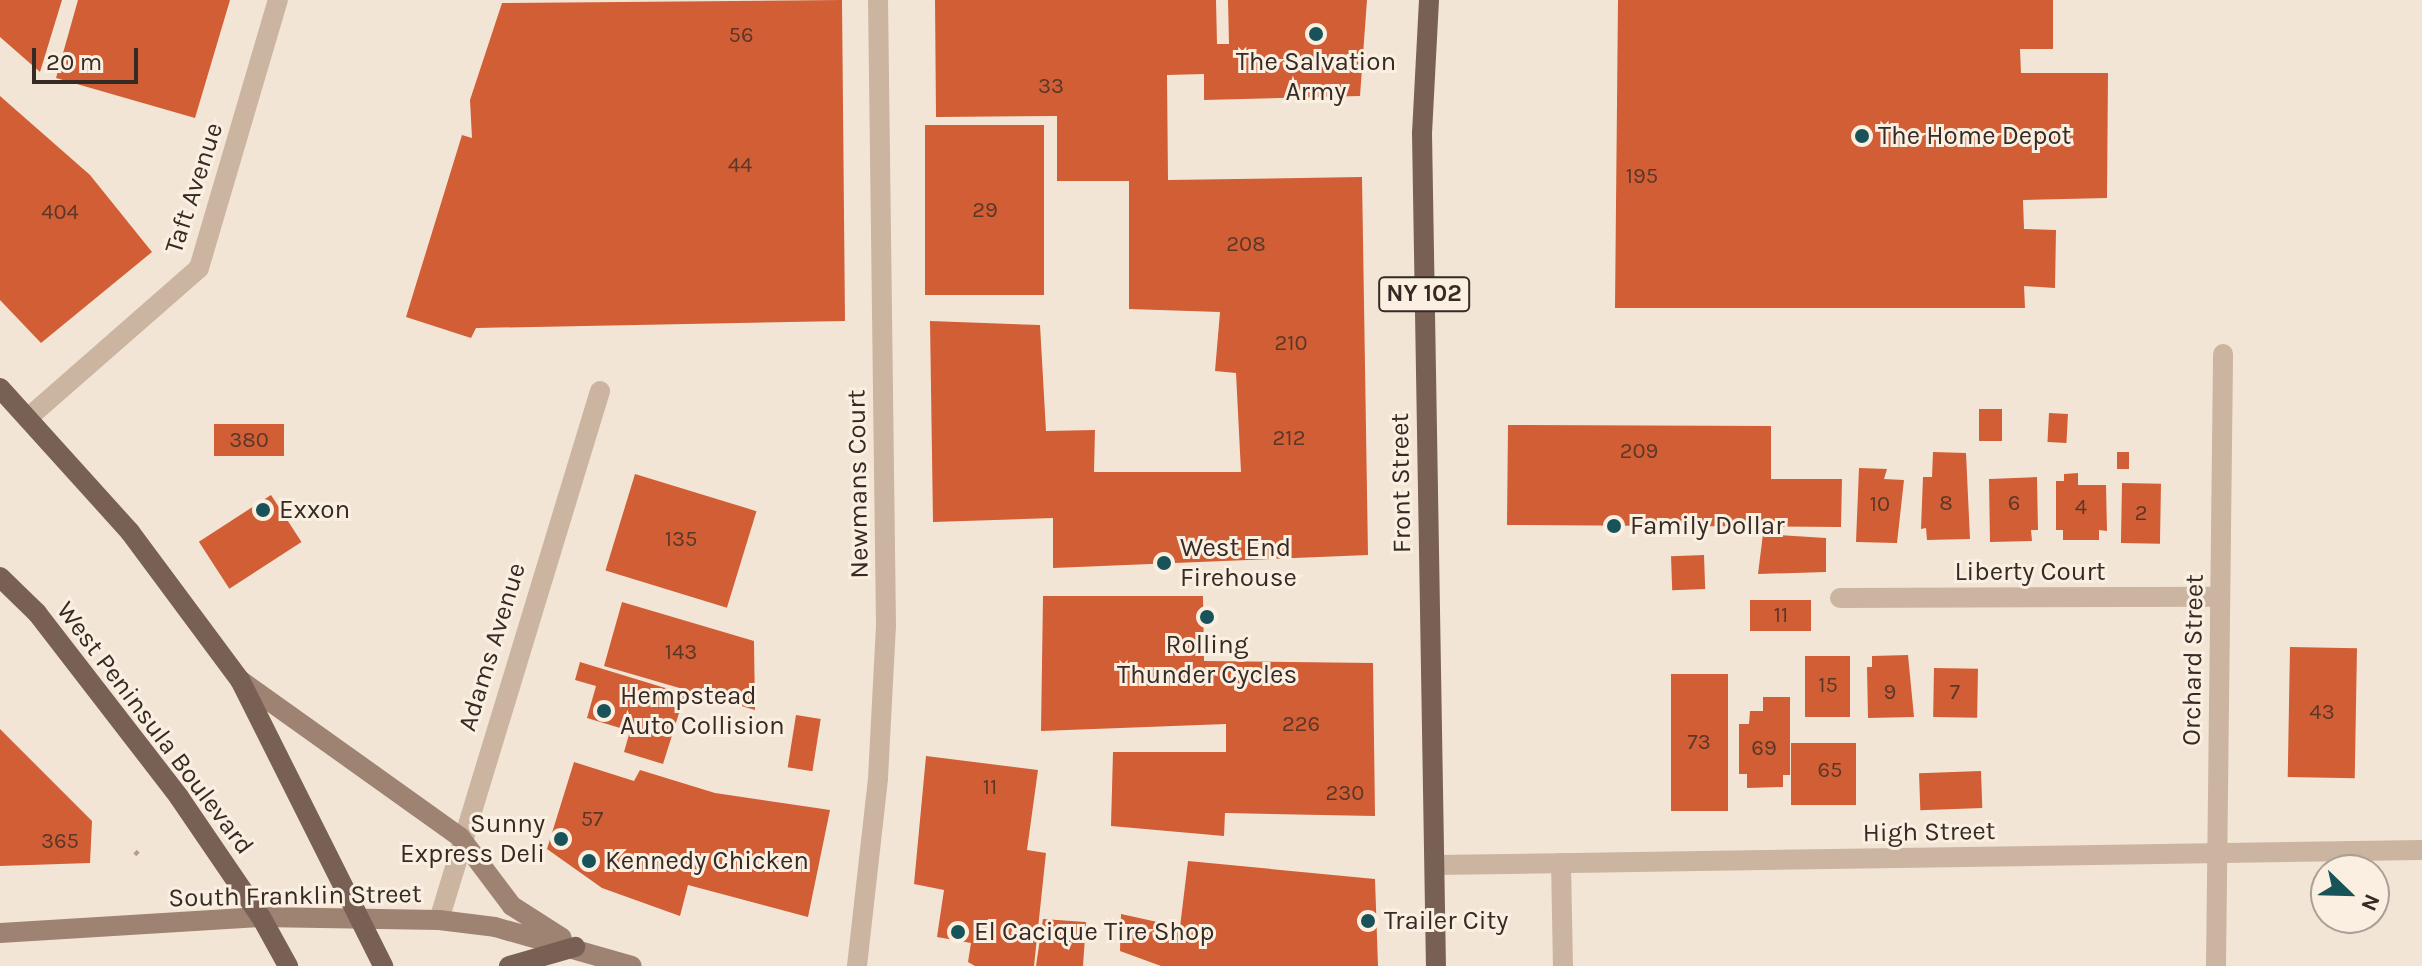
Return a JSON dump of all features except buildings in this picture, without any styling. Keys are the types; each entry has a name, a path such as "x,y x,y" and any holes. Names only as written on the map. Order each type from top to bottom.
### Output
{"main road":[{"name":"Front Street","path":"1429,0 1422,133 1437,865 1436,966"},
{"path":"0,388 130,532 240,680 383,966"},
{"name":"West Peninsula Boulevard","path":"0,577 37,613 179,797 261,917 288,966"},
{"path":"240,680 460,837 512,906 575,947"},
{"name":"South Franklin Street","path":"0,933 261,917 359,916 439,920 575,947 632,966"},
{"path":"509,966 575,947"}],"street":[{"name":"Taft Avenue","path":"29,417 199,268 278,0"},
{"name":"Newmans Court","path":"857,966 878,778 886,626 878,0"},
{"name":"Orchard Street","path":"2216,966 2223,354"},
{"name":"Adams Avenue","path":"439,920 460,837 600,391"},
{"name":"Liberty Court","path":"1840,598 2220,597"},
{"name":"High Street","path":"1437,865 2422,850"},
{"path":"1561,863 1563,966"}],"place":[{"name":"The Salvation Army","path":"1316,34"},
{"name":"The Home Depot","path":"1862,136"},
{"name":"Exxon","path":"263,510"},
{"name":"Family Dollar","path":"1614,526"},
{"name":"West End Firehouse","path":"1164,563"},
{"name":"Rolling Thunder Cycles","path":"1207,617"},
{"name":"Hempstead Auto Collision","path":"604,711"},
{"name":"Sunny Express Deli","path":"561,839"},
{"name":"Kennedy Chicken","path":"589,861"},
{"name":"Trailer City","path":"1368,921"},
{"name":"El Cacique Tire Shop","path":"958,932"}]}
